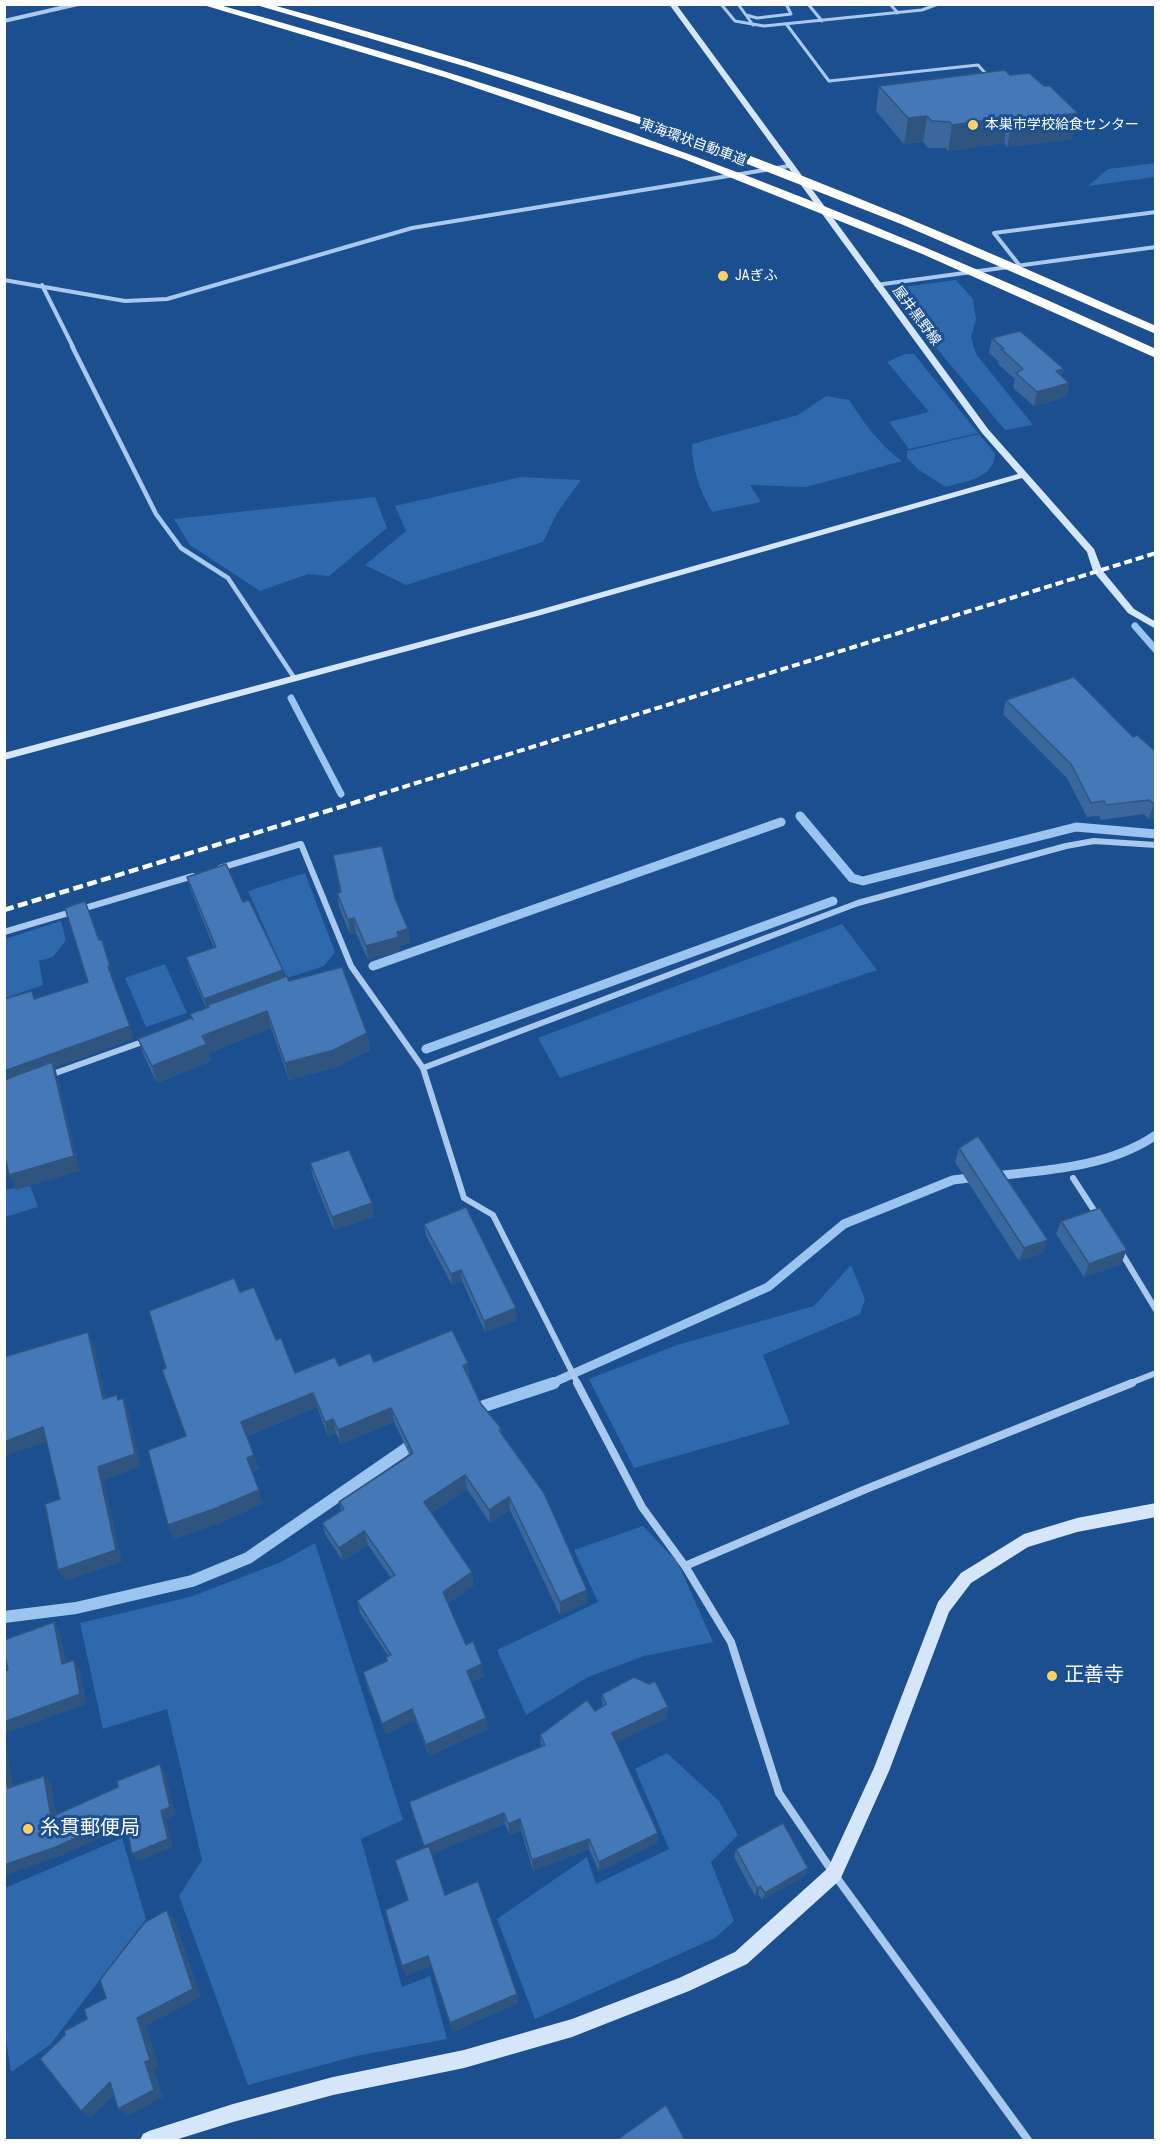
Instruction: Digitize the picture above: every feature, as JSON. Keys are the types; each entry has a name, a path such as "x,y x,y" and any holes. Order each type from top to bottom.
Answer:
{"highway":[{"name":"東海環状自動車道","path":"204,4 401,60 674,150 817,205 955,263 1155,354"},
{"name":"東海環状自動車道","path":"257,4 503,75 715,148 818,186 924,230 1037,277 1155,331"}],"main road":[{"name":"屋井黒野線","path":"672,4 985,431 1091,551 1098,571 1131,610 1155,626"},
{"path":"4,757 538,613 1023,474"},
{"path":"149,2140 233,2112 333,2086 464,2059 572,2028 683,1985 741,1958 834,1874 881,1771 943,1607 966,1578 1024,1541 1077,1525 1155,1510"}],"street":[{"path":"4,21 78,4"},
{"path":"4,280 125,301 167,299 412,228 789,166"},
{"path":"1020,266 994,233 1155,212"},
{"path":"876,285 1155,247"},
{"path":"42,285 156,514 181,548 228,578 295,679"},
{"path":"423,1068 858,903 1066,846 1094,842 1155,845"},
{"path":"212,871 301,844 351,966 423,1068 464,1198 493,1215 568,1366 642,1507 685,1566 731,1642 779,1793 834,1874 1028,2140"},
{"path":"4,933 201,874"},
{"path":"340,969 351,966"},
{"path":"38,1080 158,1036"},
{"path":"1073,1178 1103,1225"},
{"path":"1115,1243 1151,1299 1155,1310"},
{"path":"685,1566 866,1489 1155,1373"}],"lane":[{"path":"721,4 732,19 753,25 787,25 898,13 929,9 938,4"},
{"path":"738,4 753,25"},
{"path":"746,15 757,18 791,14 786,4"},
{"path":"808,4 822,21"},
{"path":"890,4 898,13"},
{"path":"787,25 829,81 978,65 990,79"}],"shaded area":[{"path":"1155,163 1155,177 1088,186 1108,169"},
{"path":"956,280 973,299 976,320 971,337 976,354 1033,425 1005,430 934,345 898,296 902,287"},
{"path":"905,354 914,354 978,433 909,449 889,422 929,412 887,362"},
{"path":"826,396 849,400 873,433 902,461 806,487 750,485 761,502 712,512 693,463 692,444 798,415"},
{"path":"979,434 995,454 990,469 970,481 946,487 919,470 907,458 907,451"},
{"path":"521,477 581,480 557,513 543,542 406,585 365,565 406,531 395,506"},
{"path":"375,497 387,528 329,576 308,574 260,591 190,545 174,519"},
{"path":"305,873 335,952 324,966 287,978 248,891"},
{"path":"61,921 66,940 53,957 39,961 43,985 5,998 5,939"},
{"path":"842,924 877,970 560,1078 538,1038"},
{"path":"165,964 187,1013 146,1027 125,978"},
{"path":"30,1185 38,1207 5,1217 5,1190"},
{"path":"851,1265 865,1299 860,1314 763,1355 790,1424 634,1468 589,1379 677,1345 814,1306"},
{"path":"643,1526 678,1563 713,1642 644,1656 588,1677 526,1715 497,1650 598,1602 574,1550"},
{"path":"315,1543 403,1820 361,1839 402,1987 430,1976 447,2039 356,2056 248,2085 179,1896 202,1860 167,1709 103,1729 80,1623 190,1597 279,1563"},
{"path":"667,1753 719,1801 738,1835 711,1862 734,1921 715,1938 535,2019 497,1919 587,1857 596,1884 669,1849 635,1769"},
{"path":"122,1838 146,1919 50,2045 11,2072 4,2028 5,1888"}],"building":[{"path":"1005,70 1010,75 1029,73 1044,86 1050,86 1078,113 1012,121 1008,117 952,125 950,122 932,121 927,116 908,118 879,86"},
{"path":"1020,331 1064,369 1056,371 1069,383 1037,392 1016,373 1023,369 992,338"},
{"path":"1074,677 1133,737 1137,735 1155,751 1155,804 1149,800 1106,805 1104,801 1091,803 1071,764 1006,700"},
{"path":"382,846 395,898 408,929 397,932 399,937 366,946 354,918 348,920 337,893 341,892 333,855"},
{"path":"226,864 243,902 249,900 283,970 204,999 186,957 216,947 187,877"},
{"path":"85,901 99,940 102,940 110,966 108,967 130,1026 4,1071 4,999 32,991 34,999 88,982 65,908"},
{"path":"342,967 367,1033 334,1050 285,1063 267,1011 202,1036 207,1044 152,1066 138,1039 191,1018 193,1020 190,1014 209,1007 208,1005 287,976 289,981"},
{"path":"52,1062 74,1156 9,1175 4,1152 4,1080"},
{"path":"978,1136 1048,1240 1024,1248 959,1148"},
{"path":"349,1150 372,1203 332,1217 310,1163"},
{"path":"466,1207 516,1308 484,1321 461,1270 451,1274 424,1224"},
{"path":"1100,1208 1127,1250 1089,1264 1061,1221"},
{"path":"234,1278 240,1292 254,1287 276,1340 281,1338 295,1373 335,1357 339,1366 370,1353 374,1362 452,1330 468,1363 463,1366 481,1404 501,1428 499,1430 544,1493 587,1590 560,1602 509,1497 489,1510 465,1475 424,1502 472,1572 443,1592 466,1645 473,1641 482,1664 467,1671 486,1718 426,1745 412,1709 382,1724 363,1672 387,1661 386,1657 391,1655 357,1601 395,1575 364,1531 339,1548 322,1523 344,1509 339,1502 413,1453 391,1408 338,1430 333,1419 325,1422 313,1393 241,1422 254,1455 247,1458 259,1490 168,1525 148,1450 186,1436 162,1370 166,1368 149,1311"},
{"path":"88,1332 103,1399 117,1395 118,1400 123,1398 135,1454 98,1467 116,1550 58,1570 45,1504 60,1499 43,1427 4,1442 4,1357"},
{"path":"54,1622 62,1664 74,1660 80,1694 4,1722 4,1671 8,1670 4,1640"},
{"path":"634,1677 649,1684 655,1681 668,1707 612,1733 658,1833 599,1862 589,1839 532,1860 520,1819 508,1824 504,1813 424,1846 409,1802 545,1745 540,1735 587,1700 595,1711 606,1704 602,1694"},
{"path":"160,1764 170,1807 161,1811 168,1839 132,1854 126,1825 123,1827 121,1817 56,1847 4,1865 4,1768 8,1788 44,1776 51,1817 118,1787 117,1781"},
{"path":"783,1823 808,1868 765,1893 760,1886 757,1888 736,1849"},
{"path":"429,1846 445,1895 478,1881 517,1994 450,2023 428,1956 402,1966 385,1910 408,1900 395,1860"},
{"path":"167,1910 193,1989 137,2018 150,2060 145,2062 154,2090 118,2109 110,2082 81,2111 40,2059 65,2035 64,2031 87,2019 84,2009 106,1998 100,1980 145,1922"},
{"path":"666,2105 685,2140 617,2140"}],"waterway":[{"path":"1135,626 1156,650"},
{"path":"291,698 341,794"},
{"path":"800,816 852,878 863,881 1076,827 1156,834"},
{"path":"373,966 781,822"},
{"path":"426,1049 833,901"},
{"path":"994,1176 1057,1169 1099,1160 1138,1146 1156,1135"},
{"path":"550,1384 768,1287 844,1224 953,1180 977,1177"},
{"path":"472,1410 554,1383"},
{"path":"4,1617 76,1608 192,1581 248,1558 416,1442"}],"railway":[{"path":"368,798 1156,553"},
{"path":"4,910 373,797"}],"place":[{"name":"本巣市学校給食センター","path":"973,125"},
{"name":"JAぎふ","path":"723,276"},
{"name":"正善寺","path":"1052,1676"},
{"name":"糸貫郵便局","path":"28,1829"}]}
